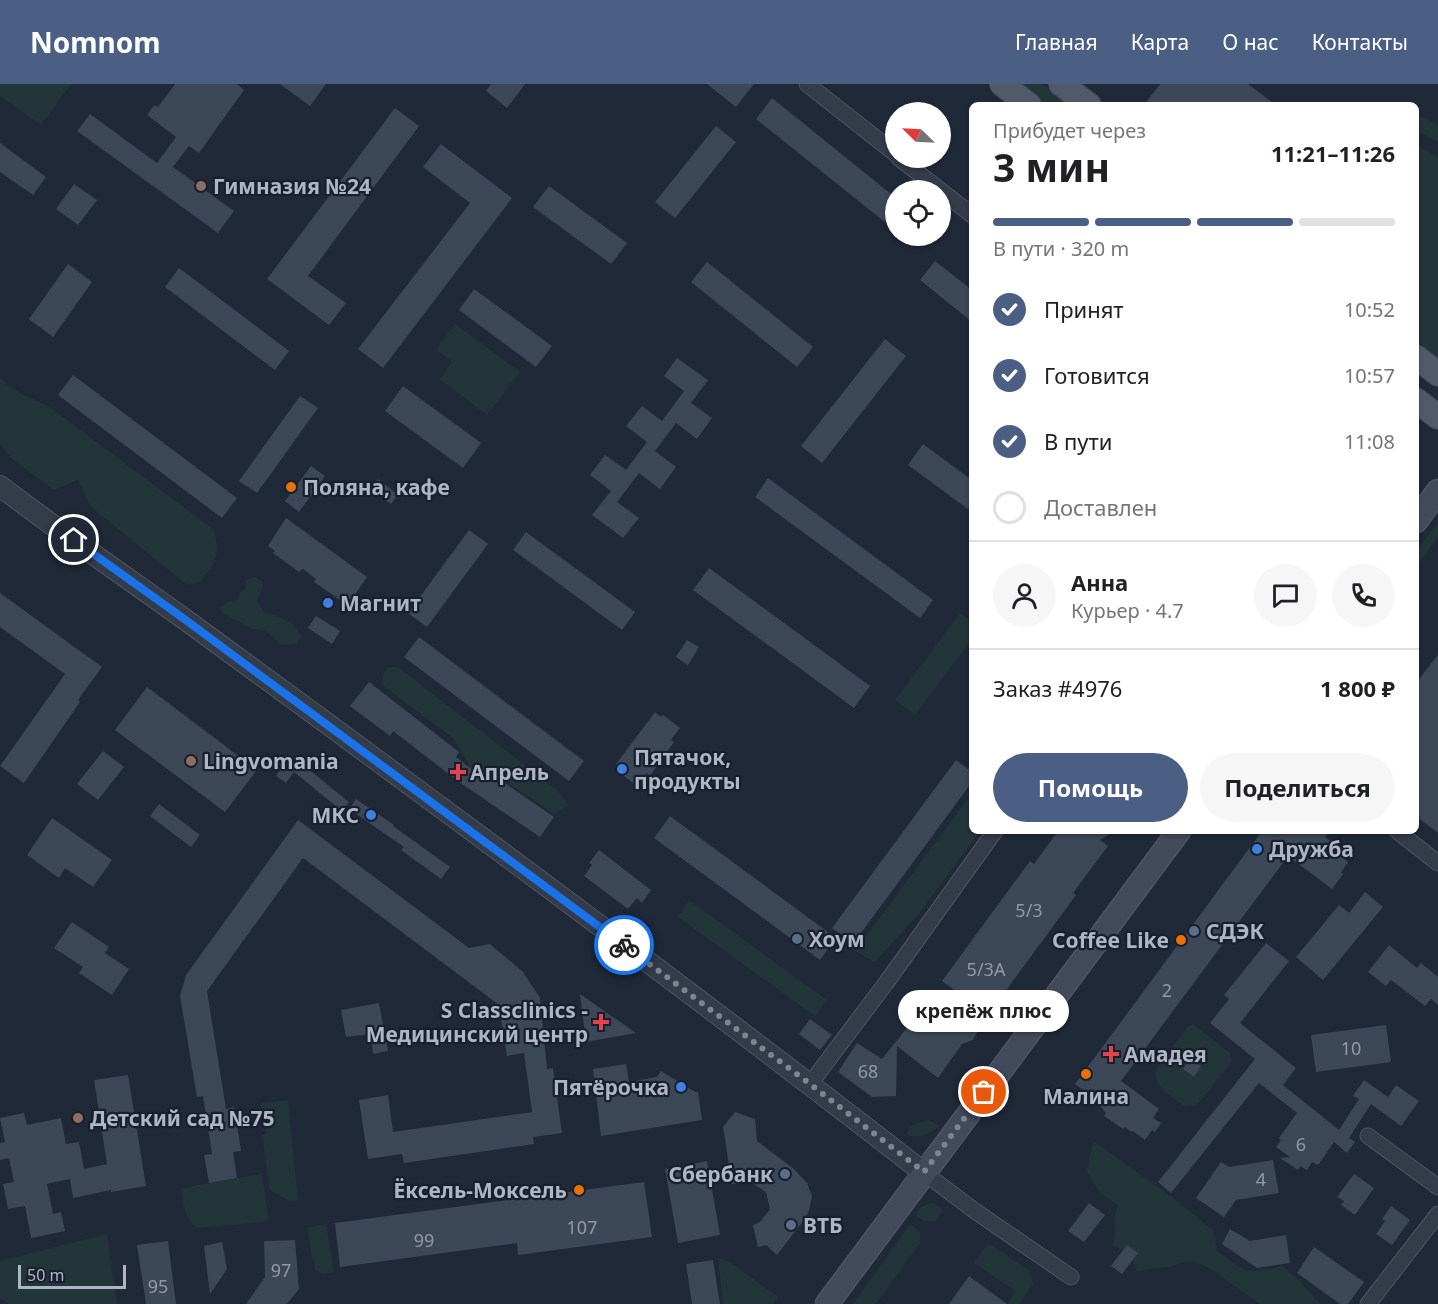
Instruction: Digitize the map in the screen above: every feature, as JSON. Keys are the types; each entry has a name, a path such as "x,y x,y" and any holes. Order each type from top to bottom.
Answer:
{"main road":[{"path":"1002,84 1025,102"},
{"path":"1061,84 1085,102"},
{"path":"1419,359 1438,374"},
{"path":"1419,402 1438,417"},
{"path":"1419,516 1438,491"},
{"path":"827,1304 1177,834"}],"street":[{"path":"807,84 885,145"},
{"path":"913,168 969,213"},
{"path":"0,486 192,625 810,1084 967,1205 1071,1277"},
{"path":"810,1084 993,834"},
{"path":"1401,834 1438,863"},
{"path":"1368,1136 1438,1187"},
{"path":"1368,1304 1438,1214"}],"green space":[{"path":"0,84 71,84 41,125 0,96"},
{"path":"1020,84 1043,84 1066,102 1043,102"},
{"path":"1422,116 1438,126 1438,142 1419,132 1419,118"},
{"path":"1419,147 1438,157 1438,358 1419,342"},
{"path":"455,324 520,372 487,415 440,379 452,362 436,349"},
{"path":"0,378 18,392 51,408 213,529 217,546 216,557 200,582 187,585 90,506 78,480 54,490 12,459 0,444"},
{"path":"1438,523 1438,538 1419,562 1419,547"},
{"path":"254,577 263,581 257,601 265,613 282,618 296,628 301,638 296,644 281,645 266,631 252,629 223,613 220,608 228,602 237,600 245,589 246,580"},
{"path":"960,613 969,620 969,643 915,715 895,700"},
{"path":"387,667 398,667 558,791 568,805 554,814 487,769 473,772 453,738 383,686 383,676"},
{"path":"969,797 969,834 978,834 922,910 875,962 855,951"},
{"path":"689,900 827,1000 815,1016 678,917"},
{"path":"1193,1024 1230,1053 1232,1061 1197,1105 1184,1106 1160,1087 1156,1070 1187,1027"},
{"path":"288,1100 298,1200 290,1201 270,1190 262,1135 266,1134 262,1103"},
{"path":"928,1120 939,1127 924,1135 906,1135 912,1125"},
{"path":"1095,1142 1173,1198 1214,1231 1217,1251 1235,1264 1253,1271 1282,1266 1299,1280 1320,1304 1260,1304 1206,1266 1187,1261 1169,1267 1137,1272 1130,1254 1112,1245 1118,1205 1100,1193 1087,1172"},
{"path":"262,1174 269,1220 199,1228 190,1221 184,1206 181,1188"},
{"path":"930,1203 943,1210 936,1221 924,1221 916,1215 920,1208"},
{"path":"326,1224 334,1272 322,1274 315,1269 307,1228"},
{"path":"910,1224 920,1232 920,1243 876,1304 853,1304"},
{"path":"107,1234 117,1304 9,1304 0,1298 0,1261"},
{"path":"991,1245 1030,1271 1033,1284 1020,1304 1008,1304 1015,1291 974,1263 986,1246"},
{"path":"718,1258 728,1261 778,1297 773,1304 723,1304"}],"building":[{"path":"175,84 237,84 244,90 199,153 189,146 173,167 234,211 218,233 77,131 90,114 157,163 176,137 147,115 154,105 158,107"},
{"path":"280,84 326,84 310,106"},
{"path":"491,84 525,84 507,108 486,91"},
{"path":"707,84 754,84 736,107"},
{"path":"1160,84 1248,84 1272,102 1146,102"},
{"path":"772,98 885,189 885,222 756,119"},
{"path":"395,108 419,126 308,276 346,303 329,325 267,279"},
{"path":"716,126 736,142 675,218 655,202"},
{"path":"0,143 46,177 33,195 0,172"},
{"path":"441,144 512,198 383,368 358,349 470,203 423,167"},
{"path":"74,184 97,200 78,225 56,209"},
{"path":"549,186 627,243 611,264 533,207"},
{"path":"935,261 969,288 969,320 920,280"},
{"path":"707,262 813,347 797,367 691,282"},
{"path":"68,264 92,282 53,337 29,319"},
{"path":"179,268 289,351 275,370 165,287"},
{"path":"474,289 552,346 536,367 459,310"},
{"path":"885,339 906,356 822,463 801,446"},
{"path":"677,358 708,380 691,403 712,418 697,439 676,423 655,451 676,467 660,489 639,473 617,502 639,518 623,538 592,515 611,491 590,475 605,455 626,470 647,442 626,426 642,406 662,421 684,391 664,376"},
{"path":"73,375 237,498 222,518 58,395"},
{"path":"403,386 481,443 463,468 385,411"},
{"path":"300,396 318,408 257,493 239,481"},
{"path":"923,444 969,478 969,510 908,465"},
{"path":"311,466 325,476 299,512 285,501"},
{"path":"768,478 933,600 920,618 755,497"},
{"path":"378,479 398,495 391,504 371,489"},
{"path":"286,518 367,577 350,602 343,598 340,600 314,582 316,579 303,569 299,572 273,553 275,551 268,546"},
{"path":"469,530 488,544 427,627 408,613"},
{"path":"526,532 635,612 622,630 513,550"},
{"path":"709,568 870,686 854,708 693,590"},
{"path":"0,593 102,667 24,783 0,766 65,674 0,627"},
{"path":"316,616 340,631 332,644 308,628"},
{"path":"419,637 584,761 569,781 404,657"},
{"path":"687,640 699,647 688,665 676,657"},
{"path":"1438,655 1438,833 1419,818 1419,679"},
{"path":"369,682 459,752 456,757 482,777 486,770 554,817 540,837 459,782 393,731 390,736 350,706"},
{"path":"147,687 257,770 225,812 115,730"},
{"path":"655,712 680,728 671,740 674,742 650,776 647,773 637,786 620,773 622,769 616,764"},
{"path":"103,751 124,767 98,800 77,784"},
{"path":"291,755 349,802 342,811 294,772 286,783 276,776"},
{"path":"956,760 969,770 969,786 853,944 832,928"},
{"path":"356,799 450,867 441,879 401,850 404,847 349,809"},
{"path":"159,804 200,835 191,847 150,816"},
{"path":"670,816 836,938 820,960 654,838"},
{"path":"52,818 112,860 93,887 65,868 59,878 27,855"},
{"path":"298,820 469,948 490,944 523,972 540,998 547,1069 553,1068 562,1133 533,1137 534,1144 404,1163 402,1154 368,1159 359,1100 388,1095 393,1132 532,1112 524,1053 507,1056 499,1005 303,858 207,991 226,1109 234,1107 241,1151 233,1152 237,1178 209,1183 204,1155 212,1154 203,1096 197,1097 180,996 186,975"},
{"path":"1056,834 1110,834 1100,840 1108,846 1073,893 1076,895 988,1015 942,981 1030,861 1034,864"},
{"path":"1260,834 1328,834 1325,837 1332,842 1329,845 1348,862 1341,872 1343,874 1332,889 1288,856 1121,1081 1159,1109 1153,1118 1161,1123 1155,1132 1152,1130 1145,1140 1125,1127 1123,1129 1104,1116 1106,1113 1100,1106 1101,1104 1075,1084"},
{"path":"599,850 651,890 642,903 637,898 628,909 584,876 592,865 589,863"},
{"path":"1365,892 1383,907 1323,980 1296,957 1339,905 1349,913"},
{"path":"72,922 109,947 105,953 129,969 112,995 79,973 83,967 54,948"},
{"path":"1266,943 1289,961 1240,1023 1296,1068 1283,1085 1339,1130 1359,1099 1353,1096 1364,1080 1388,1097 1396,1085 1419,1101 1401,1126 1371,1104 1349,1138 1355,1142 1347,1153 1334,1142 1318,1165 1312,1162 1307,1170 1300,1166 1298,1170 1280,1158 1290,1157 1276,1147 1281,1140 1279,1138 1297,1113 1259,1083 1171,1193 1158,1182 1255,1059 1210,1023 1229,999 1224,995"},
{"path":"1389,945 1417,968 1421,963 1438,977 1438,1005 1431,999 1425,1006 1391,980 1386,986 1368,972"},
{"path":"580,994 636,1033 586,1042"},
{"path":"930,999 977,1032 973,1040 962,1044 938,1078 897,1046 896,1096 872,1097 838,1072 857,1043 882,1059"},
{"path":"379,1003 388,1051 373,1054 371,1034 346,1037 341,1010"},
{"path":"810,1019 832,1035 820,1050 799,1034"},
{"path":"1386,1025 1391,1062 1316,1072 1311,1035"},
{"path":"1190,1059 1201,1066 1194,1077 1183,1069"},
{"path":"626,1064 629,1082 657,1077 661,1071 698,1092 702,1120 601,1136 593,1069"},
{"path":"128,1075 146,1186 73,1198 70,1179 47,1184 53,1214 61,1212 65,1231 31,1238 25,1206 8,1209 3,1184 14,1182 9,1158 0,1160 0,1143 5,1142 0,1118 24,1113 27,1125 61,1118 66,1144 79,1142 84,1169 107,1164 94,1080"},
{"path":"735,1112 755,1119 757,1141 794,1169 807,1183 812,1196 809,1211 804,1220 777,1255 766,1245 758,1247 753,1225 760,1222 770,1209 766,1192 752,1183 732,1184 723,1127"},
{"path":"1273,1160 1279,1193 1236,1200 1224,1217 1196,1198 1221,1162 1229,1167"},
{"path":"707,1161 720,1235 678,1243 665,1169"},
{"path":"1354,1174 1374,1188 1355,1215 1341,1205 1344,1201 1337,1197"},
{"path":"644,1182 652,1237 518,1255 517,1243 340,1267 335,1223"},
{"path":"1089,1203 1105,1215 1084,1242 1068,1231"},
{"path":"1391,1206 1410,1220 1392,1245 1376,1234"},
{"path":"1230,1229 1250,1241 1286,1235 1290,1263 1257,1268 1222,1244"},
{"path":"295,1240 299,1289 287,1304 246,1304 265,1277 264,1241"},
{"path":"168,1241 176,1304 146,1304 137,1245"},
{"path":"222,1242 227,1269 210,1294 204,1246"},
{"path":"1127,1245 1138,1253 1122,1274 1111,1266"},
{"path":"1314,1247 1364,1282 1348,1304 1340,1304 1297,1273"},
{"path":"713,1260 720,1304 692,1304 686,1264"},
{"path":"969,1276 1007,1304 949,1304"}],"way so far":[{"path":"624,945 924,1172 984,1092"}],"place":[{"name":"Гимназия №24","path":"201,186"},
{"name":"Поляна, кафе","path":"291,487"},
{"name":"Магнит","path":"328,603"},
{"name":"Lingvomania","path":"191,761"},
{"name":"Пятачок, продукты","path":"622,769"},
{"name":"Апрель","path":"458,772"},
{"name":"МКС","path":"371,815"},
{"name":"Дружба","path":"1257,849"},
{"name":"СДЭК","path":"1194,931"},
{"name":"Хоум","path":"797,939"},
{"name":"Coffee Like","path":"1181,940"},
{"name":"S Classclinics - Медицинский центр","path":"601,1022"},
{"name":"Амадея","path":"1111,1054"},
{"name":"Малина","path":"1086,1074"},
{"name":"Пятёрочка","path":"681,1087"},
{"name":"крепёж плюс","path":"984,1092"},
{"name":"Детский сад №75","path":"78,1118"},
{"name":"Сбербанк","path":"785,1174"},
{"name":"Ёксель-Моксель","path":"579,1190"},
{"name":"ВТБ","path":"791,1225"}],"route":[{"path":"74,540 183,618 624,945"}]}
